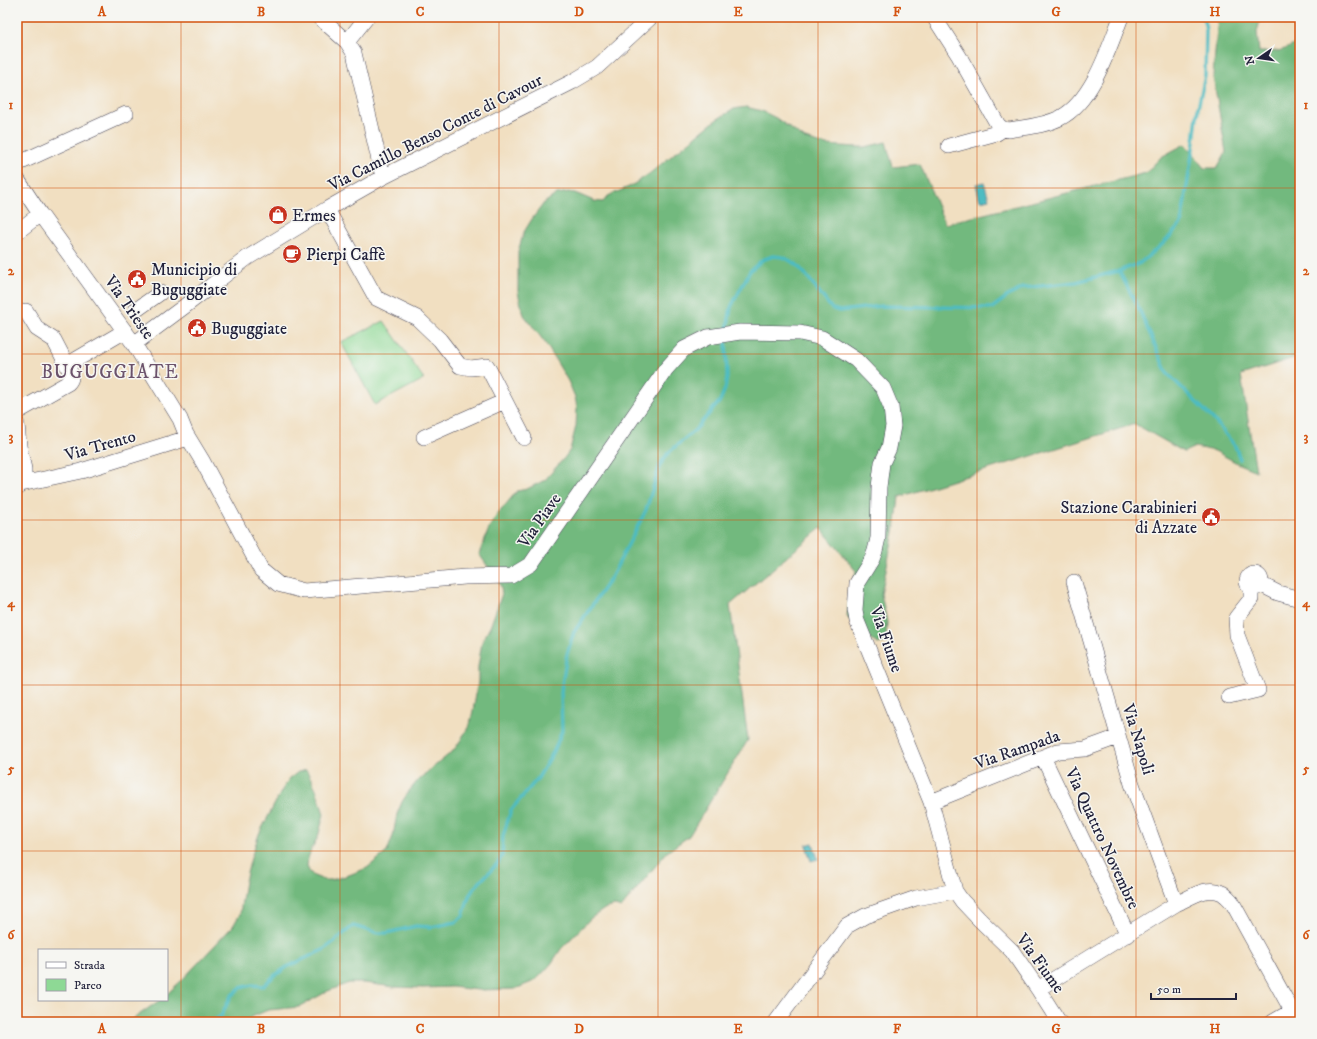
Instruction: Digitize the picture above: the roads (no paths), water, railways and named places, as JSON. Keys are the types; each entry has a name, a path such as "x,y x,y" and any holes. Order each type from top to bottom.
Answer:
{"street":[{"path":"318,17 347,42 354,53 383,177"},
{"path":"347,42 367,17"},
{"name":"Via Camillo Benso Conte di Cavour","path":"134,344 247,258 327,209 383,177 572,82 597,67 651,17"},
{"path":"934,17 998,125 1003,129 1009,130 1050,122 1071,112 1080,103 1103,63 1121,17"},
{"path":"17,164 126,114"},
{"path":"948,146 997,133 1003,129"},
{"name":"Via Trieste","path":"17,179 40,214 134,344 180,419 188,438 203,462 261,570 278,584"},
{"path":"327,209 376,298 417,318 440,340 460,366 471,368 487,366 524,438"},
{"path":"17,232 40,214"},
{"path":"160,293 142,306 162,323"},
{"path":"17,412 68,383 71,380 72,375 54,340 37,329 26,312"},
{"path":"67,365 125,331"},
{"name":"Via Fiume","path":"708,337 740,332 800,333 822,338 856,360 883,388 891,407 893,426 889,448 882,463 879,487 878,538 875,552 857,583 855,610 857,621 931,802 954,891 1012,951 1059,1022"},
{"name":"Via Piave","path":"278,584 304,591 465,577 511,576 531,564 666,369 684,349 708,337"},
{"path":"424,437 505,400"},
{"name":"Via Trento","path":"17,424 19,446 24,469 24,477 19,486"},
{"name":"Via Trento","path":"19,486 81,471 188,438"},
{"name":"Via Napoli","path":"1074,582 1132,784 1176,904"},
{"path":"1229,697 1258,690 1237,635 1236,618 1251,599 1256,585 1300,599"},
{"name":"Via Rampada","path":"931,802 1058,751 1085,749 1118,737"},
{"name":"Via Quattro Novembre","path":"1044,757 1128,935"},
{"path":"776,1022 847,926 865,916 916,898 954,891"},
{"path":"1038,989 1128,935 1176,904 1200,893 1211,891 1223,894 1232,902 1296,1016 1273,1022"}],"water":[{"path":"984,182 989,199 980,201 976,184"},
{"path":"813,843 818,859 811,861 806,845"}],"waterway":[{"path":"1119,271 1140,263 1164,243 1181,224 1198,108 1205,76 1206,29 1203,17"},
{"path":"727,330 731,307 750,271 762,260 773,256 783,257 796,264 832,309 840,311 881,306 992,308 1008,296 1023,288 1076,282 1119,271 1139,309 1167,373 1214,420 1235,446 1240,459"},
{"path":"212,1022 221,1016 231,996 240,988 252,985 263,986 287,967 325,949 353,926 378,933 387,933 416,926 431,927 456,922 463,916 469,896 474,888 498,863 502,856 503,836 511,810 538,778 554,751 562,731 561,691 567,654 574,632 612,576 646,510 660,465 668,453 695,430 720,401 725,389 727,377 726,338"}],"place":[{"name":"Ermes","path":"278,215"},
{"name":"Pierpi Caffè","path":"292,254"},
{"name":"Municipio di Buguggiate","path":"137,279"},
{"name":"Buguggiate","path":"197,328"},
{"name":"Stazione Carabinieri di Azzate","path":"1211,517"}],"district":[{"name":"BUGUGGIATE","path":"110,371"}]}
